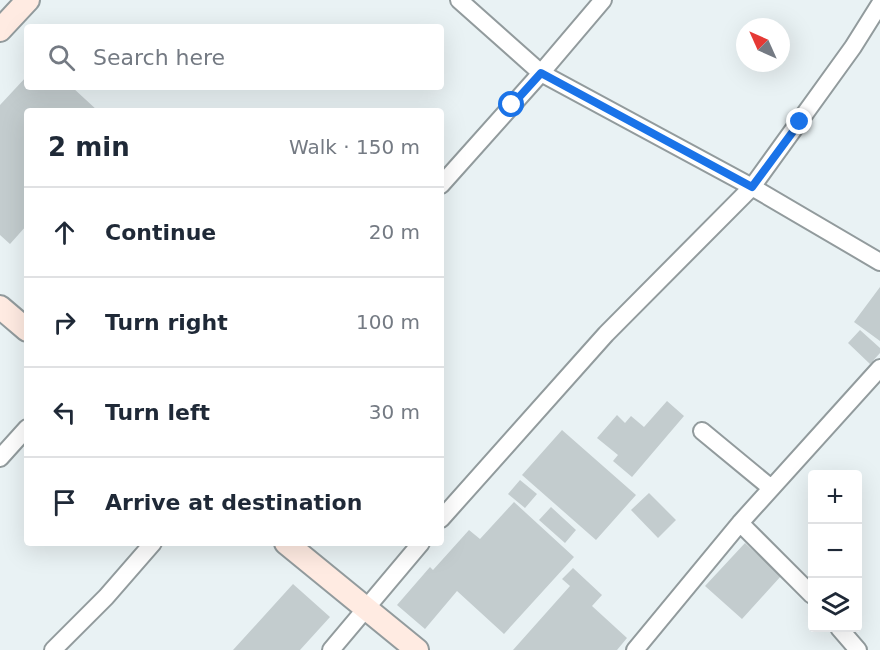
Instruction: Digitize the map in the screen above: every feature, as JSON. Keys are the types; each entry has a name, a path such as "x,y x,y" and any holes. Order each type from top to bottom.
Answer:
{"main road":[{"path":"0,30 28,0"},
{"path":"0,307 24,327"},
{"path":"290,546 417,650"}],"street":[{"path":"459,0 541,73 752,187 880,262"},
{"path":"444,182 603,0"},
{"path":"444,516 606,334 752,187 853,47 880,4"},
{"path":"635,650 740,523 880,368"},
{"path":"0,458 24,431"},
{"path":"702,431 771,488"},
{"path":"740,523 808,590"},
{"path":"53,650 106,597 150,546"},
{"path":"331,650 418,546"},
{"path":"843,632 858,650"}],"building":[{"path":"24,79 24,90 75,90 95,108 24,108 24,228 10,244 0,235 0,105"},
{"path":"880,287 880,341 854,322"},
{"path":"860,330 880,348 880,353 870,364 848,343"},
{"path":"667,401 684,416 632,477 613,461 618,455 597,438 617,415 625,423 631,416 644,427"},
{"path":"562,430 636,495 596,540 522,475"},
{"path":"520,480 537,494 525,508 508,494"},
{"path":"649,493 676,520 658,538 631,510"},
{"path":"514,502 574,557 504,634 457,591 425,629 397,605 430,567 433,570 469,530 480,539"},
{"path":"551,507 576,530 565,543 539,520"},
{"path":"745,543 781,576 742,619 705,586"},
{"path":"573,568 602,595 592,606 627,638 617,650 513,650 570,586 562,579"},
{"path":"293,584 330,617 300,650 233,650"}],"route":[{"path":"512,105 541,73 752,187 800,122"}]}
